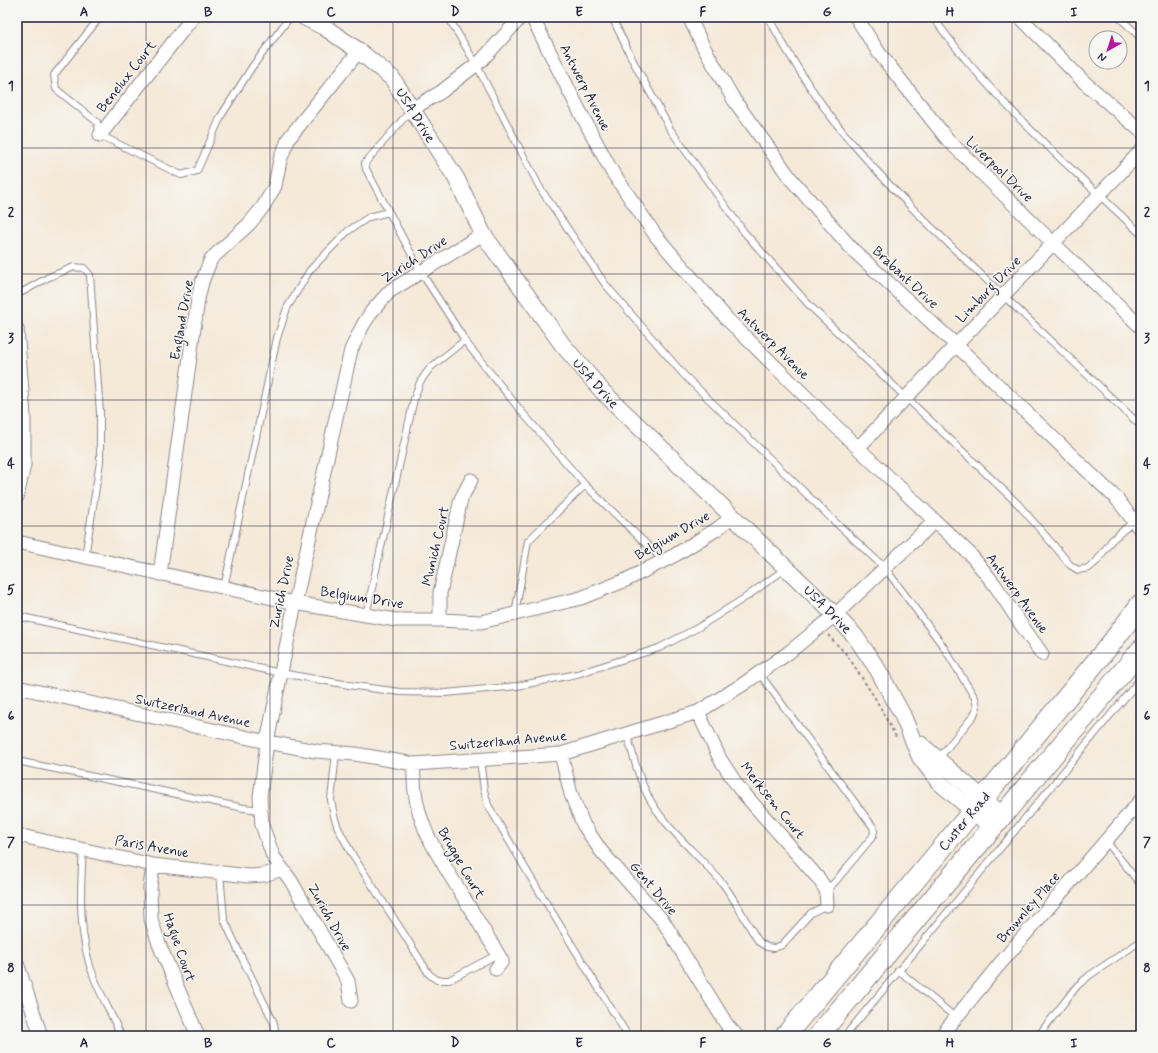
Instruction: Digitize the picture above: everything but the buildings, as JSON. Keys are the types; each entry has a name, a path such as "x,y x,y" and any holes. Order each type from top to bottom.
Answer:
{"main road":[{"name":"Custer Road","path":"785,1036 978,805 1113,641 1141,604"},
{"name":"Custer Road","path":"818,1036 1141,650"}],"street":[{"name":"Benelux Court","path":"100,135 192,17"},
{"name":"USA Drive","path":"304,17 324,27 359,51 392,78 456,178 484,234 562,344 603,392 855,636 878,670 902,714 904,737 939,782 978,805"},
{"path":"412,109 441,92 482,60 521,17"},
{"name":"Antwerp Avenue","path":"532,17 574,102 611,170 656,236 727,319 858,448 970,554 995,585 1042,654"},
{"name":"Brabant Drive","path":"689,17 703,46 734,100 791,179 853,250 956,345 1117,499 1137,525"},
{"name":"Liverpool Drive","path":"856,17 879,53 948,140 1141,327"},
{"path":"1020,17 1084,82 1141,131"},
{"name":"England Drive","path":"160,574 198,299 202,282 211,259 248,224 263,206 274,186 280,160 289,138 359,51"},
{"name":"Limburg Drive","path":"858,448 1141,151"},
{"name":"Zurich Drive","path":"351,1001 348,980 292,881 282,870 273,856 262,825 260,797 267,742 295,603 351,350 362,325 390,291 484,234"},
{"path":"17,329 24,416 24,465 17,497"},
{"name":"Munich Court","path":"440,620 440,593 461,499 471,480"},
{"name":"Belgium Drive","path":"17,542 295,603 396,620 482,622 581,598 626,580 675,555 717,529 732,516"},
{"name":"Switzerland Avenue","path":"17,687 267,742 316,751 356,754 414,764 561,754 698,712 788,653 835,615 935,521"},
{"name":"Merksem Court","path":"698,712 720,759 739,788 826,890"},
{"name":"USA Drive","path":"904,737 937,760 978,805 998,822"},
{"name":"Gent Drive","path":"561,754 571,794 583,824 601,851 663,921 727,1025 729,1034"},
{"name":"Brugge Court","path":"414,764 414,794 422,822 432,846 498,954"},
{"name":"Brownley Place","path":"941,1036 998,966 1141,800"},
{"name":"Paris Avenue","path":"17,835 153,865 249,876 264,875 282,870"},
{"name":"Hague Court","path":"153,865 150,888 151,919 159,944 198,1036"},
{"path":"826,890 828,905"},
{"path":"496,969 502,961 498,954"},
{"path":"17,963 40,1036"}],"lane":[{"path":"100,17 54,75 56,89 97,122 100,135 181,175 197,171 221,116 252,67 290,17"},
{"path":"448,17 476,64 540,188 605,284 684,375 832,520 885,568 943,646 975,698 977,707 974,715 937,760"},
{"path":"612,17 670,129 744,232 810,306 1018,504 1070,565 1078,570 1089,568 1096,562 1112,540 1137,525"},
{"path":"768,17 783,45 815,94 842,131 904,201 1141,426"},
{"path":"933,17 951,43 1013,112 1141,234"},
{"path":"1119,17 1141,38"},
{"path":"412,109 365,162 366,169 421,272 465,340 521,411 585,486 664,561"},
{"path":"224,588 277,338 287,308 310,270 348,231 369,217 389,212"},
{"path":"17,295 49,277 74,267 84,268 90,275 100,413 100,462 85,557"},
{"path":"366,615 414,399 420,382 430,368 465,340"},
{"path":"515,614 528,541 585,486"},
{"path":"17,616 281,673 354,686 400,692 446,692 517,686 577,674 658,648 699,627 746,597 786,568"},
{"path":"759,673 873,826 873,836 835,882 826,890"},
{"path":"845,1036 898,970 1141,680"},
{"path":"627,734 640,778 653,804 664,820 722,883 759,942 767,947 774,948 782,945 811,913 828,905"},
{"path":"336,753 331,800 338,828 353,856 428,974 437,980 449,980 498,954"},
{"path":"480,760 484,790 488,805 628,1036"},
{"path":"17,761 244,808 261,810"},
{"path":"1106,841 1141,885"},
{"path":"83,849 81,919 87,950 95,980 121,1036"},
{"path":"220,873 224,919 274,1023 276,1036"},
{"path":"1038,1036 1076,986 1141,941"},
{"path":"898,970 956,1018"}],"path":[{"path":"820,627 847,655 875,698 904,737"}]}
